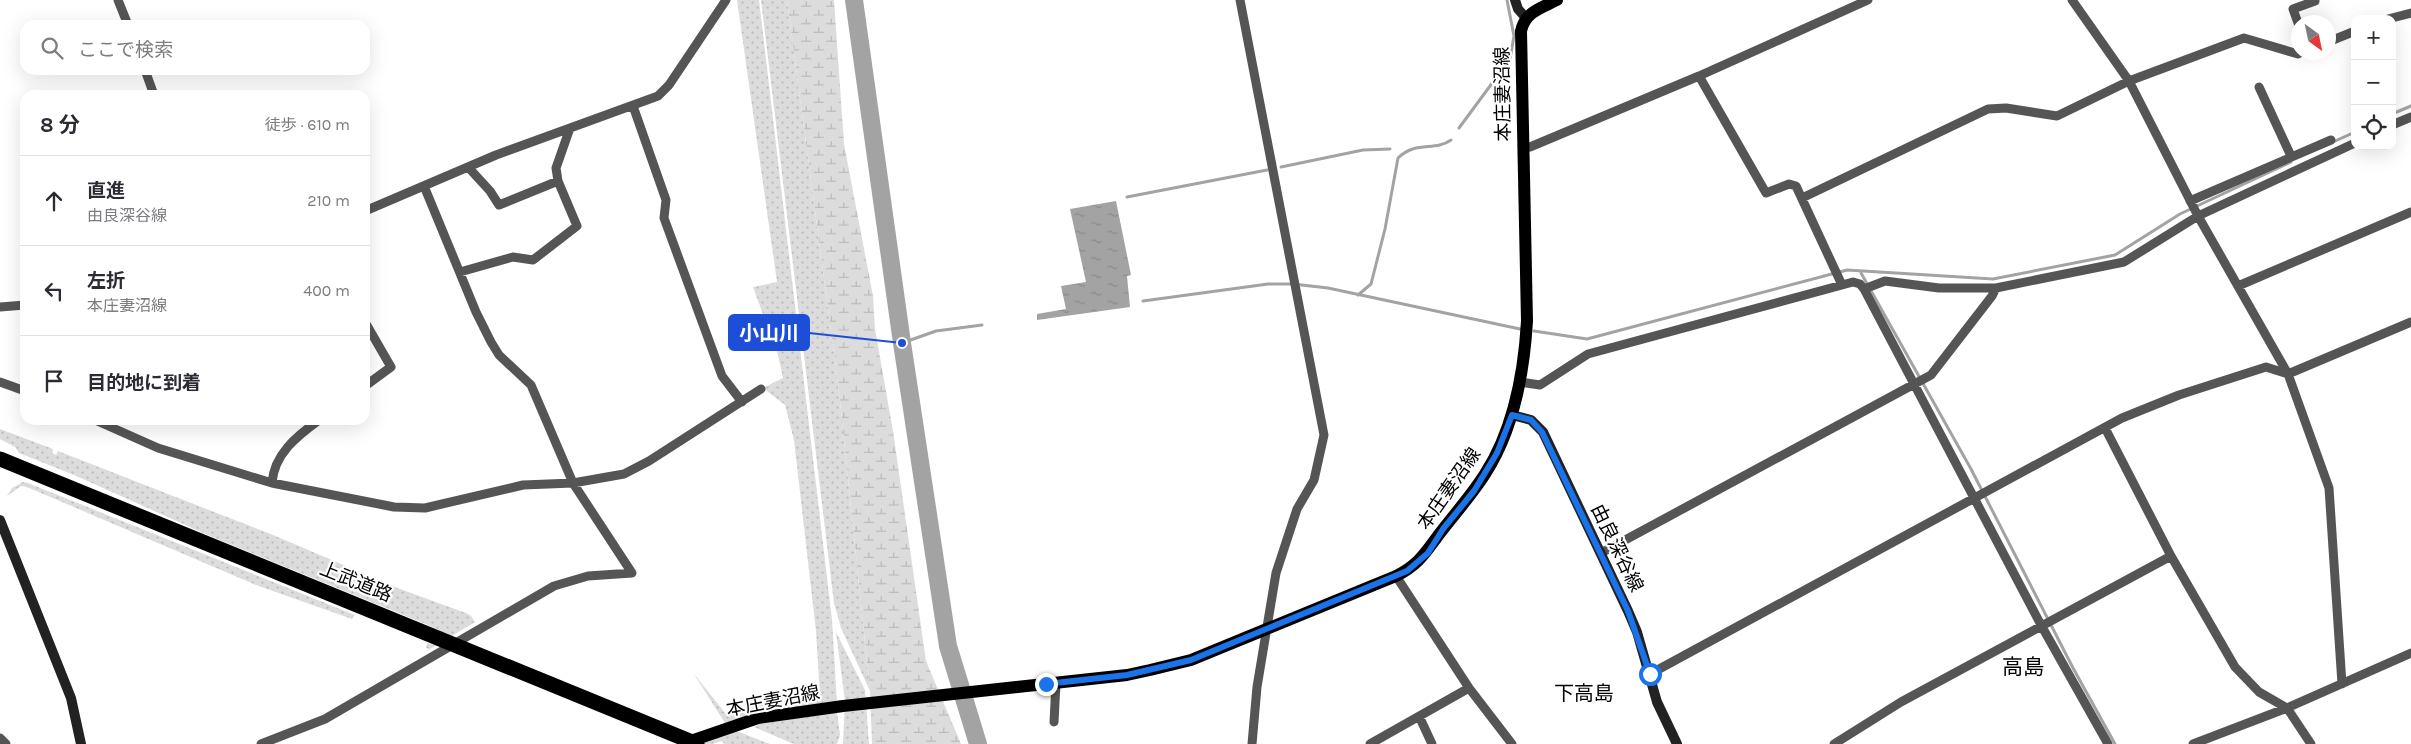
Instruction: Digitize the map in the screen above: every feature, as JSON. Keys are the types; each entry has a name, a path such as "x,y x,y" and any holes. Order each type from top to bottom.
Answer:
{"highway":[{"name":"上武道路","path":"0,459 697,744"}],"main road":[{"path":"1515,0 1518,9 1526,18 1557,0"},
{"name":"本庄妻沼線","path":"682,744 758,718 843,706 1127,675 1191,660 1396,576 1417,563 1428,553 1443,529 1474,491 1497,453 1512,415 1520,382 1527,321 1520,57 1521,31 1526,18"},
{"name":"由良深谷線","path":"1512,415 1531,420 1542,432 1637,632 1657,702 1677,744"},
{"path":"0,520 71,698 81,744"}],"street":[{"path":"118,0 126,20"},
{"path":"370,209 468,167 658,96 670,85 726,0"},
{"path":"1240,0 1323,426 1324,442 1314,480 1304,496 1289,530 1276,573 1266,629 1252,744"},
{"path":"1523,147 1530,147 1699,76 1868,0"},
{"path":"2072,0 2128,81 2198,216 2288,374 2330,488 2342,684"},
{"path":"2295,15 2293,10 2315,1"},
{"path":"2396,17 2411,13"},
{"path":"2336,39 2351,33"},
{"path":"1802,198 1988,110 2006,108 2057,116 2128,81 2244,38 2291,52"},
{"path":"147,75 152,90"},
{"path":"1699,76 1766,193 1789,184 1796,186 1842,285"},
{"path":"2259,87 2291,156"},
{"path":"633,106 666,200 664,218 722,376 742,402"},
{"path":"2396,123 2411,117"},
{"path":"460,272 513,257 533,260 577,226 558,181 556,168 570,128"},
{"path":"2190,201 2331,140"},
{"path":"1864,289 1884,281 1939,288 1996,288 2124,262 2198,216 2351,145"},
{"path":"468,167 490,191 499,205 558,181"},
{"path":"261,744 325,719 554,586 588,576 632,573 573,483 531,385 517,369 499,355 476,312 424,186"},
{"path":"2238,286 2411,212"},
{"path":"1520,382 1540,384 1588,354 1857,282 1864,289 1977,498 2041,625 2108,744"},
{"path":"1601,553 1926,378 1937,368 1992,296 1996,288"},
{"path":"0,307 20,305"},
{"path":"1650,674 2122,418 2179,395 2266,367 2288,374 2411,322"},
{"path":"370,330 392,367 370,382"},
{"path":"0,382 20,389"},
{"path":"106,425 158,448 272,483 394,507 425,508 523,485 573,483 624,474 761,389"},
{"path":"272,483 278,461 292,440 312,425"},
{"path":"2105,428 2171,556 2235,667 2259,692 2287,708 2311,744"},
{"path":"1834,744 1901,702 2171,556"},
{"path":"1396,576 1469,688 1512,744"},
{"path":"2193,744 2287,708 2411,653"},
{"path":"1051,684 1054,722"},
{"path":"1370,744 1469,688"},
{"path":"1419,716 1432,744"},
{"path":"0,738 6,744"}],"green space":[{"path":"737,0 759,0 832,620 837,703 725,723 694,674 726,714 769,703 820,696 816,631 794,440 785,405 763,388 783,378 778,355 753,287 777,282"},
{"path":"761,0 787,0 839,391 870,691 841,628 834,603"},
{"path":"787,0 834,0 844,144 873,296 875,329 893,431 926,661 961,744 872,744 870,691 839,391"},
{"path":"0,429 53,449 52,453 56,455 58,451 273,535 400,589 466,613 475,622 430,649 426,648 427,643 434,645 440,631 210,536 74,475 19,453 15,447 0,439"},
{"path":"23,482 355,615 352,619 256,585 27,487 21,486 7,496 12,488"},
{"path":"836,632 865,690 869,744 843,744 845,701"},
{"path":"837,712 840,735 837,744 794,744 754,727 760,724"},
{"path":"734,730 770,744 724,744 722,741 712,744 696,744"}],"water":[{"path":"1116,201 1131,275 1127,276 1130,307 1037,320 1037,314 1066,309 1061,286 1086,282 1070,209"}],"waterway":[{"path":"854,0 902,343 948,646 978,744"},
{"path":"1459,128 1510,59 1514,36 1507,0"},
{"path":"2396,112 2411,106"},
{"path":"2333,142 2351,134"},
{"path":"1358,295 1371,284 1385,229 1398,158 1412,149 1438,145 1451,140"},
{"path":"1281,167 1363,150 1390,149"},
{"path":"1534,331 1587,339 1847,270 1993,279 2115,255 2180,214 2291,162"},
{"path":"1127,197 1267,170"},
{"path":"1861,273 1971,469 2073,668 2115,744"},
{"path":"1143,301 1268,284 1293,284 1328,288 1520,329"},
{"path":"902,343 936,331 982,325"}],"place":[{"name":"小山川","path":"902,343"}],"district":[{"name":"高島","path":"2023,667"},
{"name":"下高島","path":"1584,693"}],"route":[{"path":"1046,684 1127,675 1191,660 1407,571 1428,553 1443,529 1474,491 1497,453 1512,415 1531,420 1542,432 1628,611 1637,632 1650,674"}]}
